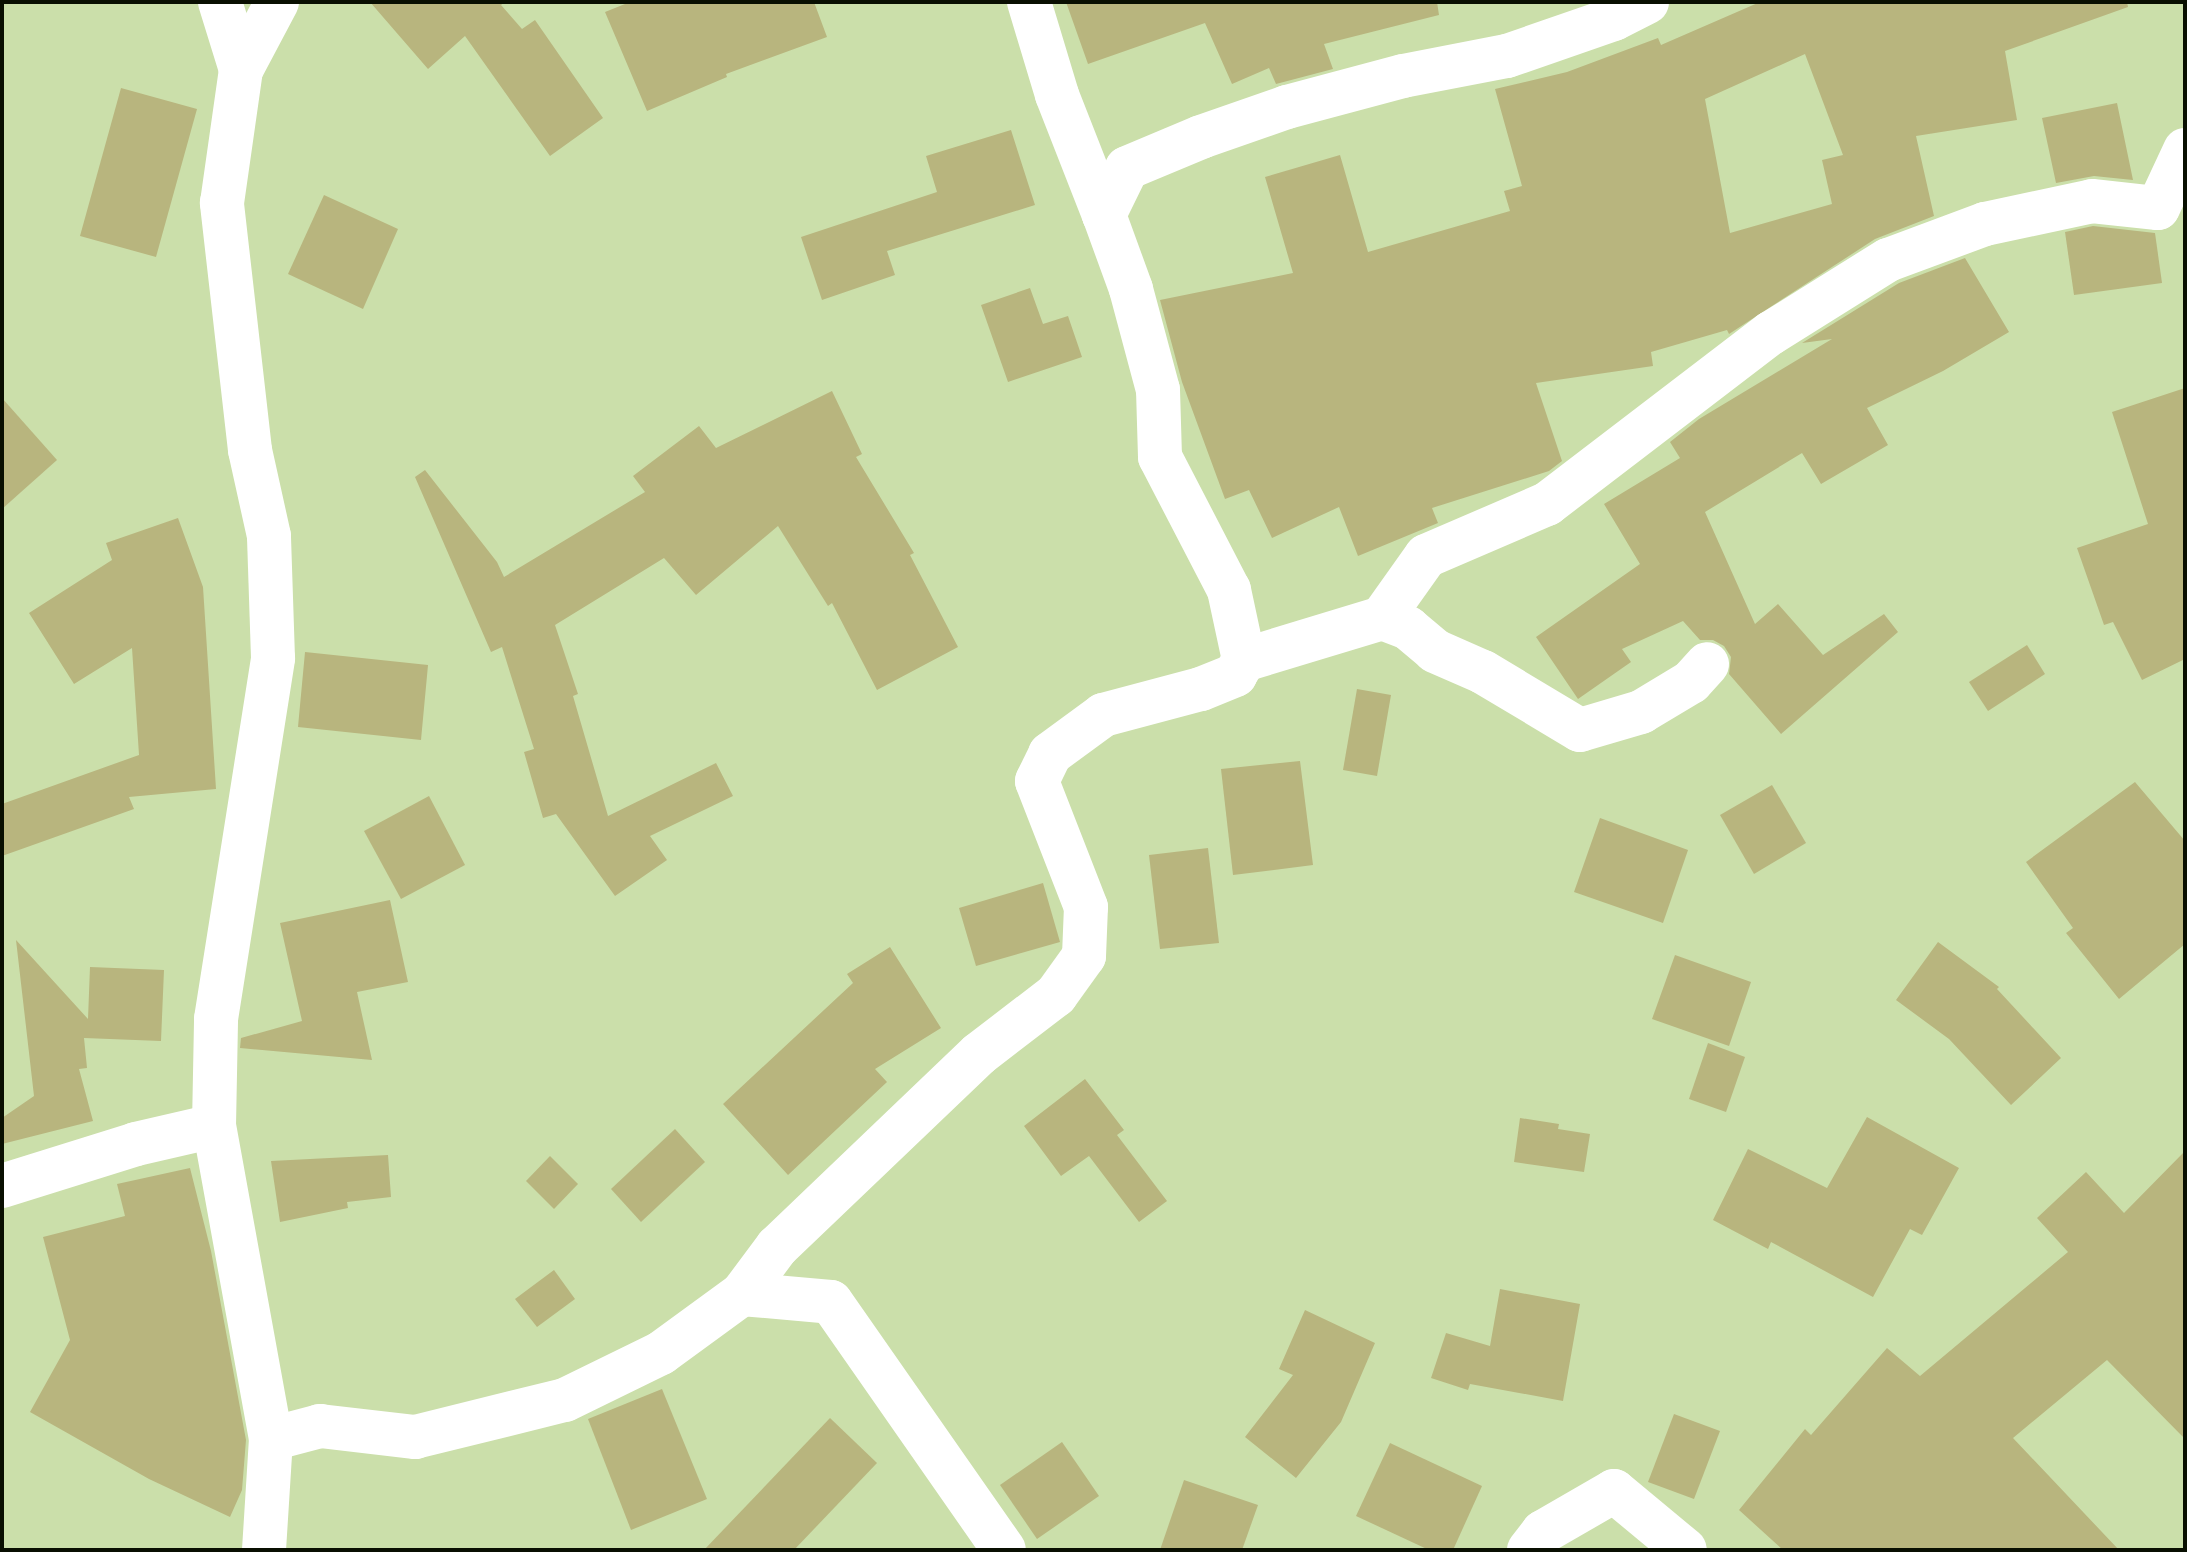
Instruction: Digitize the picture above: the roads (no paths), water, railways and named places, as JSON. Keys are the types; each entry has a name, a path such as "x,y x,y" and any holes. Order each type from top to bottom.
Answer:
{"street":[{"path":"220,2 241,70"},
{"path":"264,1550 271,1439 214,1126 216,1019 273,658 269,536 250,450 222,203 241,70 277,2"},
{"path":"1029,2 1057,95 1131,289 1158,390 1160,457 1229,590 1244,660"},
{"path":"1104,215 1127,168 1201,137 1287,107 1403,76 1507,56 1614,19 1647,2"},
{"path":"271,1439 320,1426 415,1437 565,1400 661,1353 742,1294 777,1247 979,1054 1056,995 1084,956 1086,907 1037,781 1050,754 1103,715 1201,689 1235,675 1244,660 1382,618 1426,556 1547,504 1771,333 1888,260 1985,224 2092,201 2158,208 2185,150"},
{"path":"1382,618 1408,628 1435,651 1483,672 1580,730 1641,712 1691,682 1707,664"},
{"path":"2,1186 136,1144 214,1126"},
{"path":"742,1294 831,1302 1004,1550"},
{"path":"1529,1550 1543,1532 1614,1491 1685,1550"}]}
